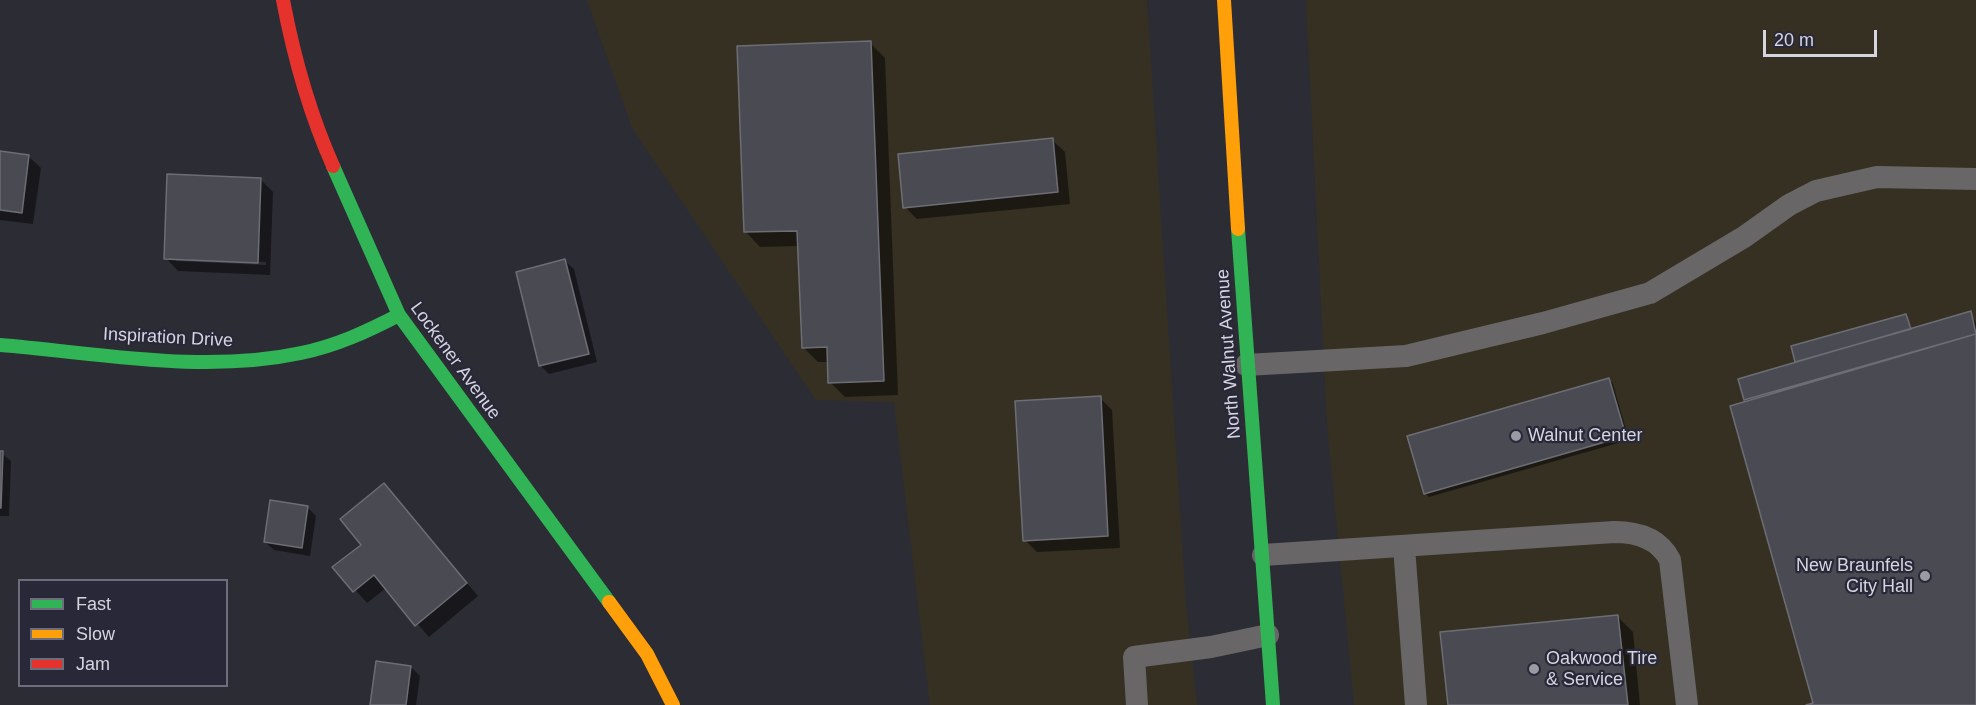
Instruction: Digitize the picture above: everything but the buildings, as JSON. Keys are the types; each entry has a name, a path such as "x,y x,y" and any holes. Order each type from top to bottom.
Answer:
{"street":[{"name":"Lockener Avenue","path":"283,0 295,62 319,134 399,315 647,654 673,705"},
{"name":"North Walnut Avenue","path":"1224,0 1246,365 1263,555 1273,705"},
{"name":"Inspiration Drive","path":"0,345 199,361 289,356 346,341 399,315"}],"lane":[{"path":"1246,365 1406,356 1543,323 1650,293 1744,237 1789,205 1816,191 1877,177 1976,179"},
{"path":"1263,555 1614,532 1640,534 1665,549 1673,572 1687,705"},
{"path":"1404,547 1416,705"},
{"path":"1137,705 1134,657 1211,647 1268,635"}],"shaded area":[{"path":"587,0 1147,0 1186,605 1197,705 930,705 894,402 816,400 632,128"},
{"path":"1306,0 1976,0 1976,705 1354,705 1327,424"}],"traffic: fast":[{"path":"333,166 399,315 609,602"},
{"path":"1238,229 1273,705"},
{"path":"0,345 150,360 226,362 264,359 327,346 399,315"}],"traffic: slow":[{"path":"1224,0 1238,229"},
{"path":"609,602 647,654 673,705"}],"traffic: jam":[{"path":"283,0 303,84 333,166"}],"place":[{"name":"Walnut Center","path":"1516,436"},
{"name":"New Braunfels City Hall","path":"1925,576"},
{"name":"Oakwood Tire & Service","path":"1534,669"}]}
